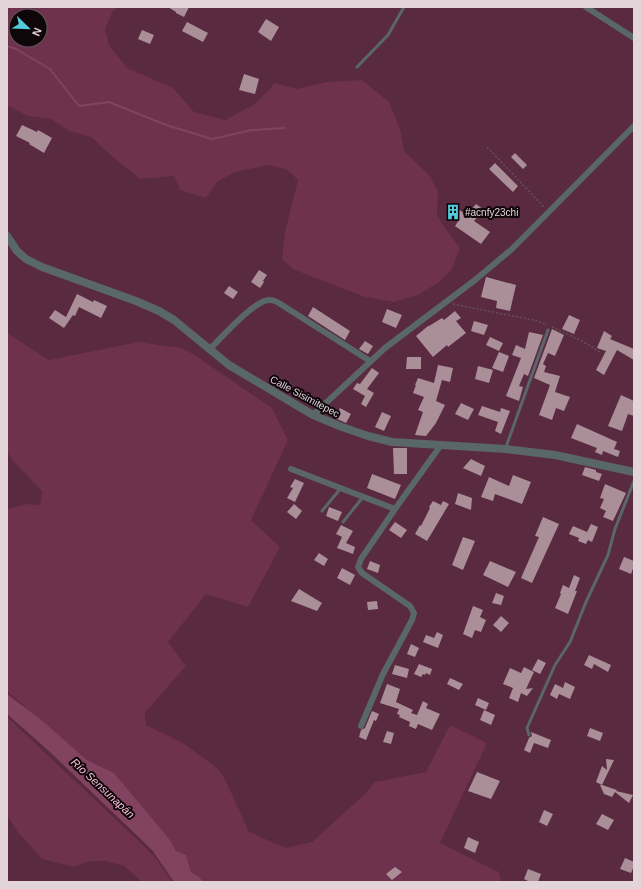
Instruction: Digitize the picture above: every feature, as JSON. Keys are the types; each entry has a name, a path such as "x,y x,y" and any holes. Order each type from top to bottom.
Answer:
{"street":[{"path":"586,7 634,38"},
{"path":"593,12 598,7"},
{"path":"313,414 385,348 512,249 634,126"},
{"name":"Calle Sisimitepec","path":"7,236 17,251 26,259 159,311 179,323 209,350 229,365 313,414 342,427 392,442 506,449 555,455 634,472"},
{"path":"209,350 251,309 260,302 270,300 282,304 370,361"},
{"path":"361,726 383,674 412,620 414,612 410,606 362,573 358,567 361,559 395,508 441,445"},
{"path":"291,469 395,508"}],"lane":[{"path":"357,67 388,36 404,7"},
{"path":"506,449 548,330"},
{"path":"529,735 527,728 555,665 570,642 586,602 608,555 615,529 634,481"},
{"path":"322,511 341,488"},
{"path":"343,522 364,496"}],"path":[{"path":"488,147 549,212"},
{"path":"445,302 538,321 582,341 600,352"}],"shaded area":[{"path":"7,7 634,7 634,882 7,882"},
{"path":"7,7 119,7 113,11 105,29 109,45 127,68 173,88 194,112 225,120 255,104 275,83 297,89 327,82 362,80 389,102 400,129 404,151 429,175 438,191 437,215 460,248 452,269 439,282 418,295 394,302 365,297 293,269 282,259 285,232 298,180 286,169 268,165 235,172 217,182 206,198 180,190 174,176 140,179 91,137 70,131 51,119 28,116 7,105"},
{"path":"7,333 49,360 138,342 181,348 193,354 272,408 288,440 251,520 280,547 248,607 206,594 168,642 186,666 145,713 146,725 183,743 217,768 225,779 249,832 286,848 312,842 366,793 375,782 426,772 450,725 487,743 440,843 499,872 501,882 204,882 191,872 186,855 176,851 170,840 114,773 87,760 7,691 7,509 26,504 40,505 42,491 13,461 7,452"},
{"path":"7,717 155,857 172,882 142,882 124,866 105,861 90,861 74,867 42,859 17,831 7,815"}],"water":[{"name":"Río Sensunapán","path":"7,694 39,718 87,760 114,773 170,840 176,851 186,855 191,872 204,882 174,882 152,850 50,752 7,714"}],"building":[{"path":"168,7 189,7 184,17"},
{"path":"266,19 279,27 271,41 258,32"},
{"path":"187,22 208,33 203,42 182,31"},
{"path":"142,30 154,35 150,44 138,39"},
{"path":"244,74 259,79 255,94 239,90"},
{"path":"22,125 37,132 38,130 52,138 44,153 29,144 30,143 16,136"},
{"path":"515,153 527,165 523,169 511,157"},
{"path":"495,163 518,186 513,192 489,169"},
{"path":"476,204 484,210 474,221 490,232 481,244 455,226 459,220 448,214 453,206 467,215"},
{"path":"259,270 267,275 260,288 251,282"},
{"path":"486,277 516,285 510,311 496,308 497,301 481,297"},
{"path":"229,286 238,292 233,299 224,293"},
{"path":"77,294 93,302 94,300 107,306 101,318 79,307 75,316 73,315 64,328 49,318 55,310 66,317"},
{"path":"313,307 350,331 345,340 308,316"},
{"path":"387,309 402,315 396,328 382,322"},
{"path":"455,311 461,318 456,321 466,333 448,347 447,345 433,357 416,336 428,326 442,318 444,320"},
{"path":"569,315 580,320 574,334 562,329"},
{"path":"474,321 488,325 484,335 471,331"},
{"path":"552,329 564,335 555,356 548,353 543,364 546,366 544,372 560,376 555,392 570,397 564,411 556,408 552,420 539,415 550,385 534,378"},
{"path":"604,331 612,336 610,339 634,349 634,360 617,350 604,375 596,370 606,351 597,348"},
{"path":"529,332 543,335 528,376 524,374 519,386 523,387 519,401 506,396 521,358 512,355 516,345 525,349"},
{"path":"490,337 503,343 499,351 486,345"},
{"path":"365,341 373,346 368,354 359,349"},
{"path":"499,352 509,356 503,372 492,368"},
{"path":"407,357 421,357 421,369 406,369"},
{"path":"438,365 453,368 450,382 442,380 436,401 445,405 436,423 426,436 415,435 423,412 418,410 424,397 413,393 415,385 418,378 434,383"},
{"path":"478,366 493,370 489,383 475,379"},
{"path":"372,368 379,373 367,389 374,393 366,407 361,404 365,396 353,389 357,383 360,384"},
{"path":"621,395 634,401 634,416 628,414 622,431 608,426"},
{"path":"461,403 474,409 468,420 455,414"},
{"path":"482,406 500,412 501,408 510,411 501,434 495,431 498,422 478,415"},
{"path":"340,408 351,414 346,423 335,418"},
{"path":"382,412 391,416 384,431 375,427"},
{"path":"577,424 617,442 614,449 620,451 618,457 603,451 602,455 595,452 597,448 571,438"},
{"path":"393,448 407,448 407,474 394,474"},
{"path":"471,459 485,466 481,476 463,468"},
{"path":"585,467 596,470 596,472 602,474 599,481 582,475"},
{"path":"372,474 401,485 395,499 367,488"},
{"path":"513,475 531,482 522,504 495,494 493,501 481,497 489,477 509,486"},
{"path":"295,479 304,483 295,502 287,498 293,488 290,487"},
{"path":"605,484 626,493 613,521 603,517 606,511 600,508 604,499 600,498"},
{"path":"458,493 472,498 471,510 455,504"},
{"path":"433,501 441,505 443,501 449,504 427,541 415,534 420,525 421,526"},
{"path":"294,504 302,511 296,519 287,512"},
{"path":"329,507 342,512 338,521 326,516"},
{"path":"543,517 559,524 532,583 521,578 539,537 535,536"},
{"path":"395,522 407,530 401,538 389,530"},
{"path":"591,524 598,527 592,542 588,540 586,544 578,541 579,538 569,534 573,526 587,532"},
{"path":"341,525 353,531 346,543 355,547 353,554 337,548 342,537 336,534"},
{"path":"463,537 475,541 463,570 452,565"},
{"path":"319,553 328,559 324,566 314,560"},
{"path":"624,557 634,561 631,574 619,569"},
{"path":"370,561 380,565 378,573 367,569"},
{"path":"490,561 516,572 508,587 483,575"},
{"path":"342,568 355,575 350,585 337,578"},
{"path":"574,575 580,578 575,591 577,591 568,614 555,608 563,585 569,588"},
{"path":"299,589 322,603 317,611 291,601"},
{"path":"496,593 504,596 501,605 492,603"},
{"path":"377,601 378,609 368,610 367,602"},
{"path":"473,606 483,610 480,617 486,620 481,632 475,630 472,638 463,634"},
{"path":"501,616 509,623 501,632 493,625"},
{"path":"437,632 443,635 438,648 423,642 426,635 434,638"},
{"path":"411,644 419,648 415,657 407,654"},
{"path":"589,655 611,665 608,672 594,664 592,669 584,665"},
{"path":"538,659 546,663 540,674 532,670"},
{"path":"419,664 432,669 430,675 426,673 421,677 414,674"},
{"path":"395,665 409,669 407,678 392,674"},
{"path":"524,667 534,672 526,689 533,688 527,696 521,693 518,702 509,698 513,688 503,684 510,668 521,673"},
{"path":"450,678 463,684 459,690 447,684"},
{"path":"565,682 575,687 570,699 559,694 557,699 550,695 555,684 563,688"},
{"path":"387,684 400,689 396,702 413,710 411,713 417,715 423,701 428,704 426,708 440,714 432,730 418,724 416,729 409,726 410,722 399,717 400,715 397,714 399,709 380,703"},
{"path":"478,698 489,703 486,710 475,705"},
{"path":"484,710 495,715 491,725 480,720"},
{"path":"372,711 379,714 376,721 374,720 366,740 359,737 361,730 365,728"},
{"path":"590,728 603,733 600,741 587,736"},
{"path":"387,731 394,733 391,744 383,742"},
{"path":"531,732 551,740 548,748 534,743 530,753 524,750 529,738 532,736"},
{"path":"606,759 614,760 602,785 596,782 602,766 607,770"},
{"path":"477,772 500,781 491,799 468,791"},
{"path":"600,785 617,790 616,791 633,795 629,803 615,792 612,797 604,794"},
{"path":"544,810 553,814 547,826 539,822"},
{"path":"602,814 614,820 608,830 596,824"},
{"path":"468,837 479,842 475,853 464,848"},
{"path":"625,858 634,862 631,873 620,869"},
{"path":"395,867 402,872 392,880 386,874"},
{"path":"528,869 541,874 538,882 530,882 524,879"}],"waterway":[{"path":"7,46 16,49 50,69 79,106 109,102 166,125 212,139 252,130 285,128"}],"place":[{"name":"#acnfy23chi","path":"453,212"}]}
